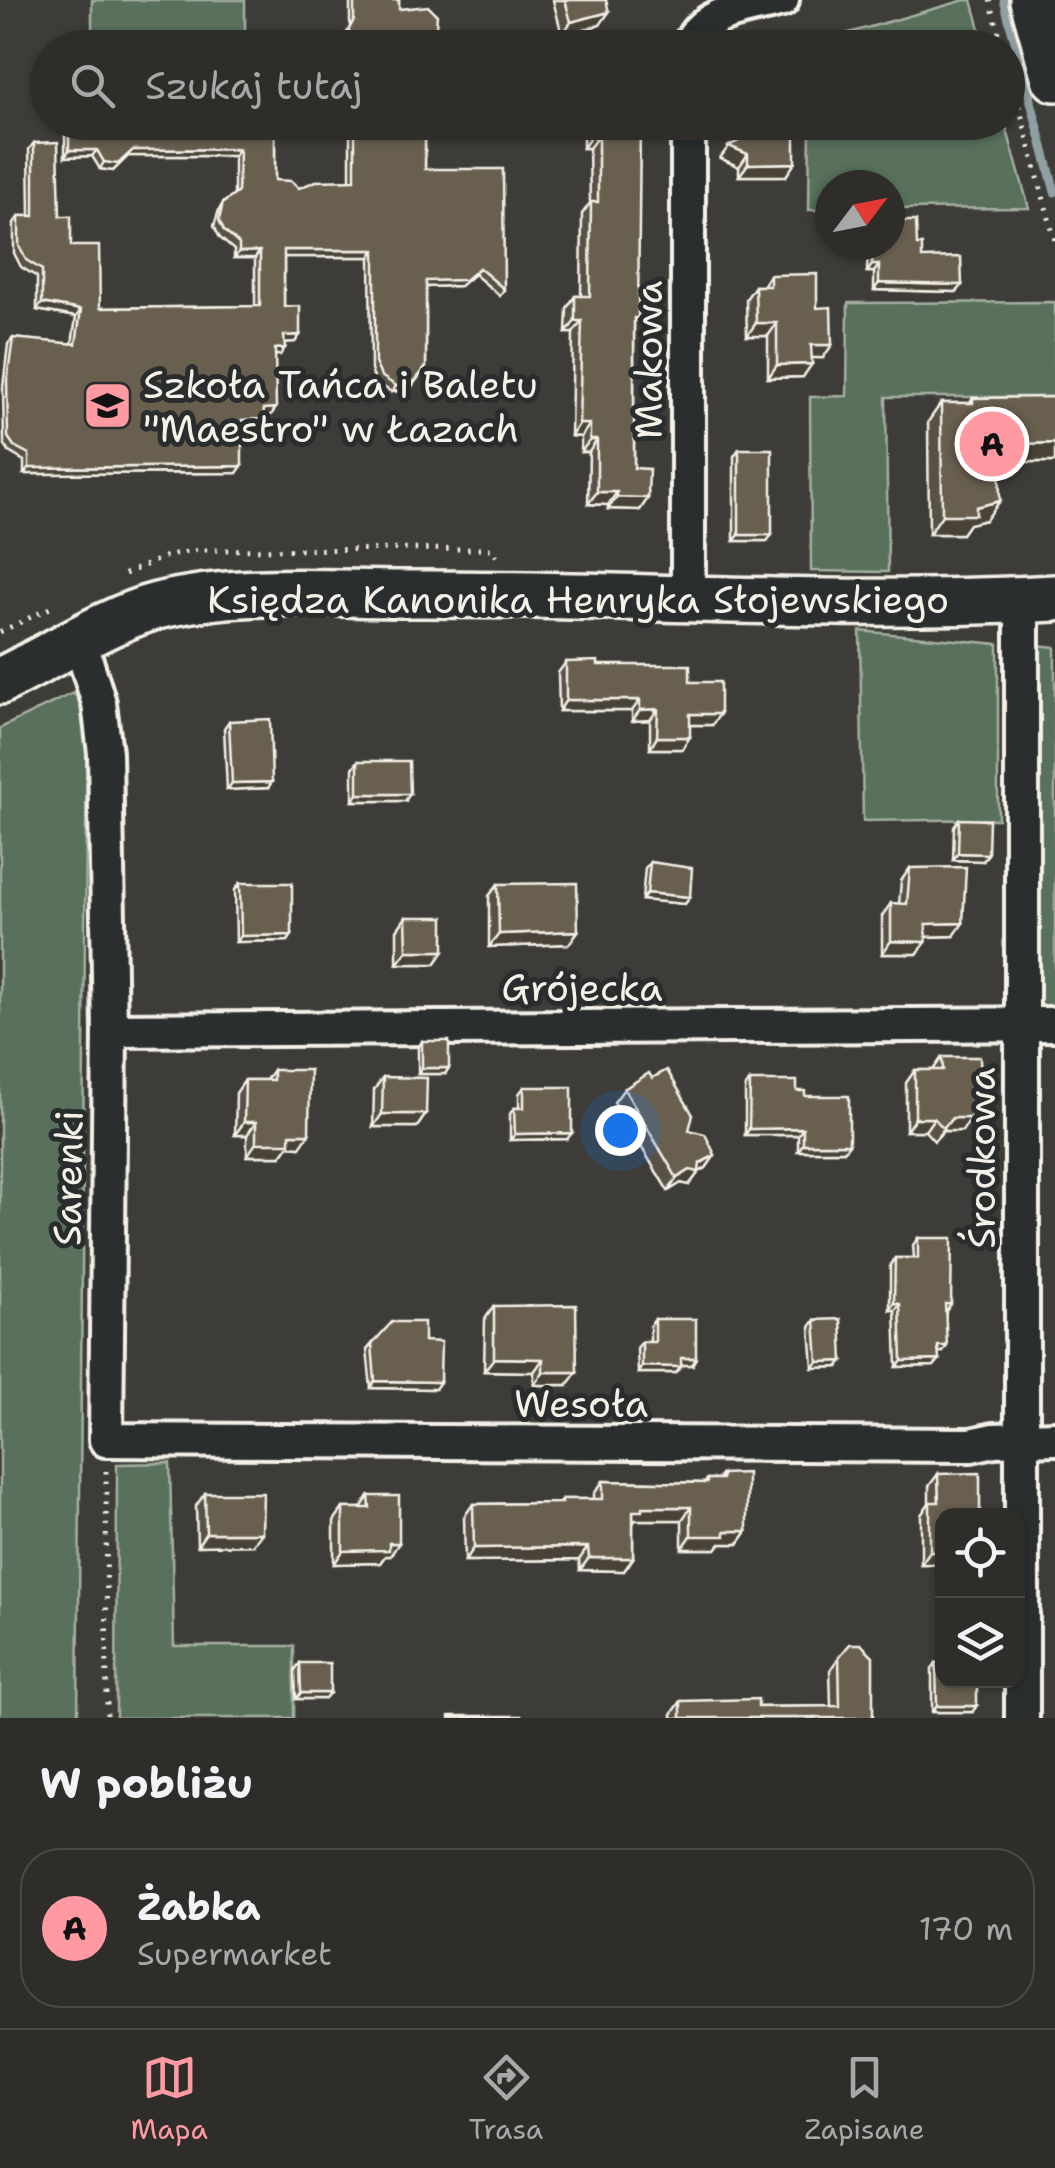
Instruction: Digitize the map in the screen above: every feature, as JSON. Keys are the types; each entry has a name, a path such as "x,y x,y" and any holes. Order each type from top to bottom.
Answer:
{"street":[{"path":"697,30 708,20 782,0"},
{"path":"1033,0 1042,64"},
{"name":"Makowa","path":"688,140 688,598"},
{"name":"Księdza Kanonika Henryka Słojewskiego","path":"0,681 150,608 215,595 475,594 848,601 1038,598"},
{"name":"Środkowa","path":"1022,1718 1021,1024 1038,598"},
{"name":"Sarenki","path":"80,642 103,727 110,1030 106,1440"},
{"name":"Grójecka","path":"110,1030 1055,1024"},
{"name":"Wesoła","path":"106,1440 971,1445 1055,1438"}],"path":[{"path":"990,0 998,30"},
{"path":"1042,64 1055,241"},
{"path":"106,1440 107,1718"}],"green space":[{"path":"92,0 245,0 245,30 92,30"},
{"path":"972,0 980,30 859,30"},
{"path":"810,140 1010,140 1029,208 905,209 905,170 815,170 815,210 809,210"},
{"path":"1055,302 1055,397 886,397 888,572 811,571 810,397 847,396 848,303"},
{"path":"860,631 998,644 998,819 863,821"},
{"path":"1036,645 1055,647 1055,1007 1036,1007"},
{"path":"73,693 87,710 78,1718 0,1718 0,728"},
{"path":"170,1463 174,1646 294,1646 294,1718 116,1718 117,1464"}],"building":[{"path":"354,0 399,0 399,9 428,6 437,15 433,30 349,30 354,20"},
{"path":"565,0 606,0 609,12 571,22"},
{"path":"69,140 275,140 275,180 291,181 299,188 316,181 355,180 355,140 425,140 425,169 503,169 504,289 479,268 465,280 426,281 426,367 414,382 396,386 381,376 375,363 375,250 284,250 284,307 300,306 300,335 284,336 285,348 275,349 276,408 264,409 263,419 242,420 242,466 29,468 29,454 14,446 8,437 7,380 13,338 76,344 81,310 42,303 42,270 26,260 19,246 19,216 34,216 34,143 58,142 60,216 71,216 71,246 99,246 100,308 260,306 260,251 239,252 239,244 224,231 219,220 223,203 238,192 239,149 133,150 118,164 104,162 97,150 69,150"},
{"path":"598,140 640,140 634,468 649,469 648,498 597,492 597,440 590,440 590,424 579,424 582,321 575,321 575,296 590,296 591,202 598,202"},
{"path":"740,140 795,140 795,163 748,164 748,154 729,146"},
{"path":"905,221 916,221 922,258 961,257 962,285 879,283 879,265 872,265 872,260 905,260"},
{"path":"817,274 817,308 831,307 832,345 811,345 812,364 777,365 777,323 756,323 755,286 770,286 770,275"},
{"path":"1055,397 1055,443 1019,444 1019,451 999,451 1000,501 976,507 976,515 942,515 941,403 973,403 973,398"},
{"path":"739,449 772,449 772,535 739,535"},
{"path":"598,661 598,665 690,665 690,682 720,682 720,714 690,714 690,737 657,737 658,709 640,710 640,700 566,700 566,662"},
{"path":"270,719 272,782 232,783 229,721"},
{"path":"358,761 409,761 410,794 358,794"},
{"path":"959,819 989,820 988,854 958,853"},
{"path":"650,862 692,868 690,897 647,893"},
{"path":"966,867 963,923 926,924 926,942 891,941 891,903 907,904 910,868"},
{"path":"240,883 292,883 292,935 241,936"},
{"path":"577,883 578,931 499,934 498,884"},
{"path":"406,917 444,917 444,951 407,951"},
{"path":"422,1041 449,1041 449,1068 422,1068"},
{"path":"942,1057 980,1057 981,1088 975,1088 971,1118 952,1118 943,1128 934,1118 915,1118 915,1070 943,1070"},
{"path":"273,1070 310,1070 309,1134 290,1134 290,1143 256,1143 256,1122 244,1122 245,1080 273,1080"},
{"path":"667,1070 693,1115 689,1130 705,1134 715,1155 700,1163 699,1172 690,1170 677,1178 624,1089 649,1073 652,1078"},
{"path":"383,1077 427,1078 426,1114 382,1114"},
{"path":"750,1081 797,1081 797,1091 805,1091 805,1096 849,1096 849,1144 803,1144 803,1128 749,1129"},
{"path":"524,1087 572,1087 572,1133 515,1134 514,1108 524,1108"},
{"path":"918,1238 952,1238 951,1304 945,1304 947,1346 938,1346 939,1360 902,1361 900,1304 894,1303 895,1258 918,1258"},
{"path":"576,1305 577,1372 543,1372 543,1359 494,1358 494,1306"},
{"path":"655,1319 696,1319 696,1358 681,1358 681,1367 642,1366 642,1342 655,1342"},
{"path":"841,1319 843,1361 818,1362 815,1320"},
{"path":"392,1322 424,1322 424,1341 441,1342 440,1382 375,1381 372,1344"},
{"path":"747,1473 747,1531 725,1531 725,1536 691,1536 691,1507 642,1507 642,1511 633,1511 633,1558 589,1558 588,1547 474,1548 473,1504 603,1499 603,1481 707,1483 707,1479 722,1479 722,1474"},
{"path":"980,1473 980,1508 935,1508 935,1551 930,1551 930,1502 939,1502 938,1474"},
{"path":"205,1493 263,1493 262,1533 206,1533"},
{"path":"369,1496 399,1496 399,1543 389,1543 389,1550 343,1551 343,1508 370,1508"},
{"path":"850,1644 861,1644 873,1656 873,1718 681,1718 681,1701 758,1699 758,1707 840,1706 839,1657"},
{"path":"300,1663 330,1663 330,1693 301,1693"},
{"path":"937,1688 977,1688 977,1706 937,1706"},
{"path":"521,1716 521,1718 450,1718"}],"waterway":[{"path":"1004,0 1012,30"},
{"path":"1025,79 1055,192"}],"place":[{"name":"Szkoła Tańca i Baletu \"Maestro\" w Łazach","path":"108,406"},
{"name":"Żabka","path":"992,444"}]}
